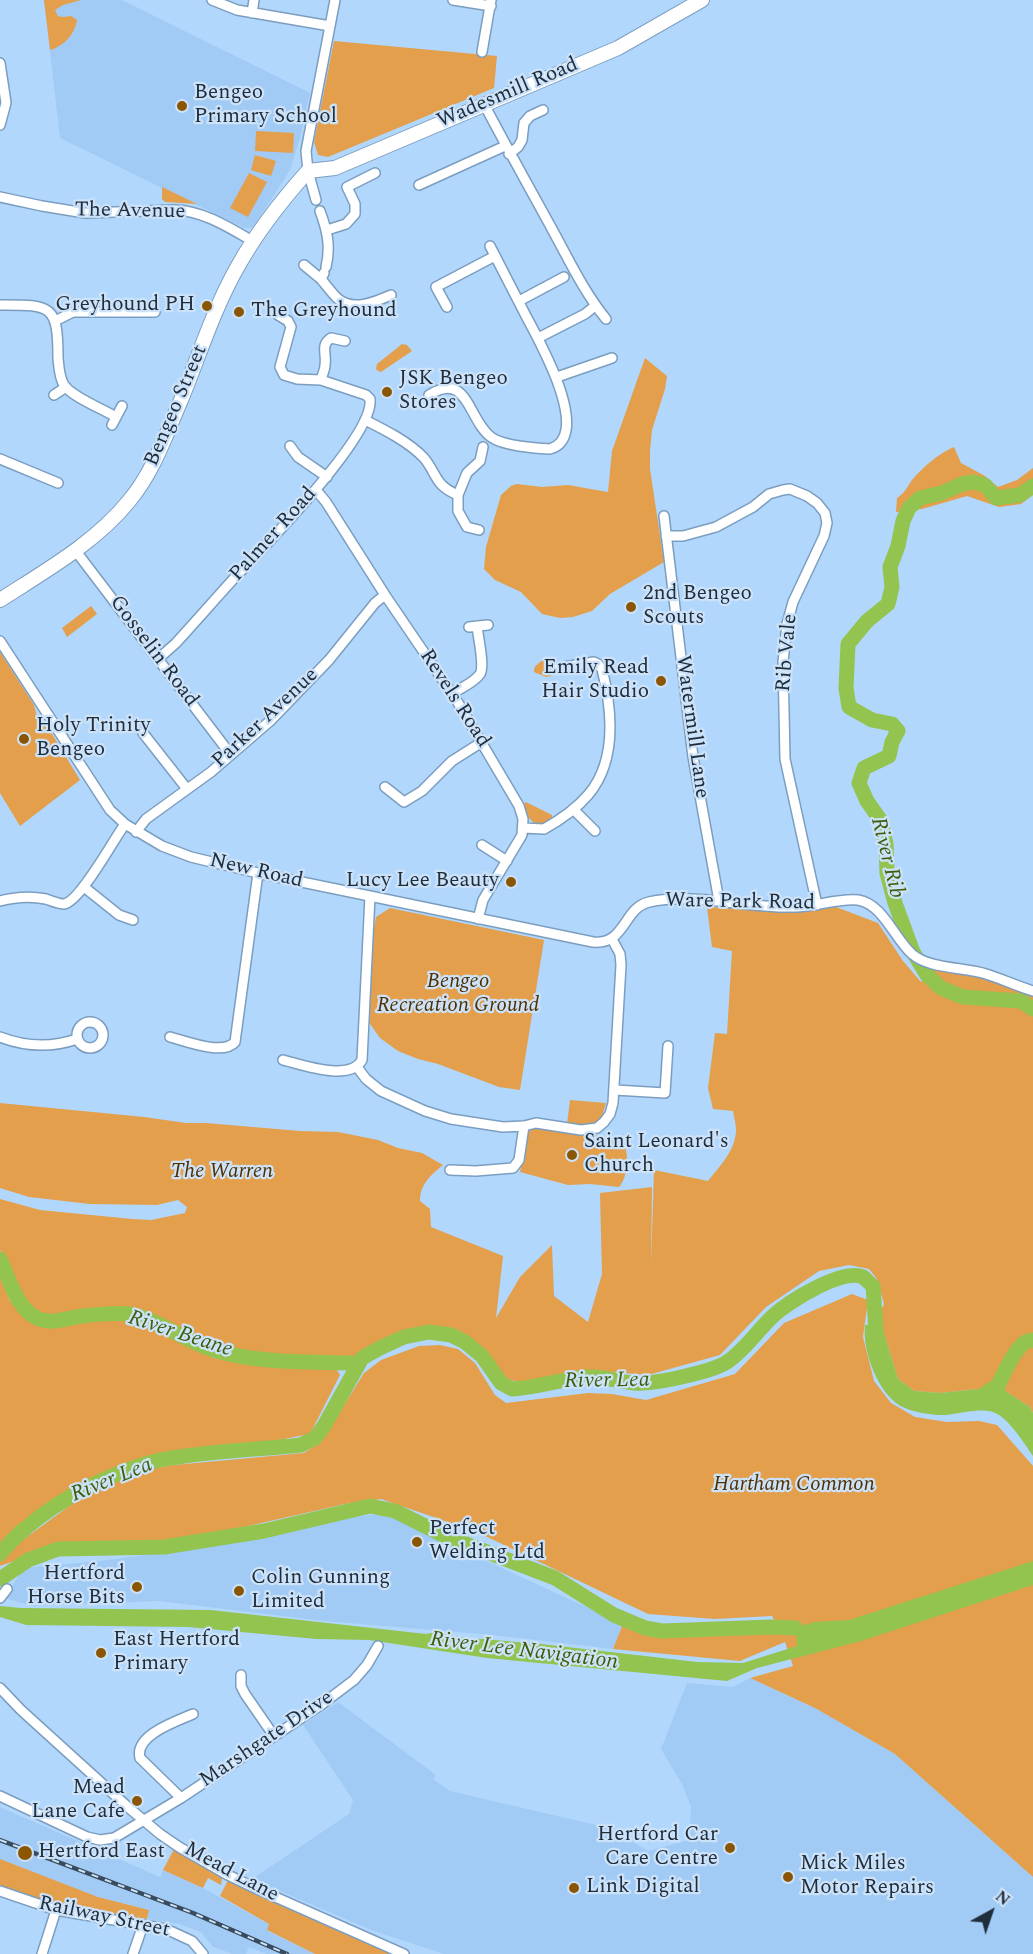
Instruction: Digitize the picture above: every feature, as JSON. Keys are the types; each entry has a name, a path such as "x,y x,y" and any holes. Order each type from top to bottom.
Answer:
{"main road":[{"name":"Wadesmill Road","path":"308,171 335,168 618,48 702,0"},
{"name":"Bengeo Street","path":"0,600 94,536 130,500 148,474 166,435 231,280 276,209 308,171"}],"street":[{"path":"212,0 237,10 330,26"},
{"path":"252,13 254,0"},
{"path":"316,200 308,171 306,151 335,0"},
{"path":"453,0 491,3 486,47"},
{"path":"0,63 6,103 0,125"},
{"path":"484,104 507,150 595,306 606,320"},
{"path":"419,185 518,147 522,140 524,123 530,116 543,111"},
{"path":"327,230 346,224 355,214 355,204 347,187 375,173"},
{"name":"The Avenue","path":"0,196 85,213 182,210 220,224 254,242"},
{"path":"320,211 327,230 329,253 324,273"},
{"path":"429,395 444,387 457,390 486,433 498,441 550,449 558,446 563,439 564,409 556,377 490,246"},
{"path":"447,308 436,287 495,256"},
{"path":"304,265 324,273 338,299 346,304 366,304 391,295"},
{"path":"519,301 564,277"},
{"path":"0,305 38,306 47,310 55,321 58,333 59,370 66,387 114,421 122,406"},
{"path":"538,338 585,314 595,306"},
{"path":"55,321 73,312 154,312"},
{"path":"278,315 288,321 291,327 280,367 284,375 297,379 321,380 325,366 326,343 331,338 345,341"},
{"path":"556,377 612,358"},
{"name":"Palmer Road","path":"158,659 183,635 316,490 365,420 370,409 370,399 366,395 321,380"},
{"path":"54,395 66,387"},
{"path":"365,420 419,454 441,485 458,495"},
{"path":"290,446 298,457 327,477"},
{"path":"479,530 467,527 461,519 458,511 458,495 467,473 480,461 483,447"},
{"path":"0,459 58,483"},
{"name":"Rib Vale","path":"666,536 698,533 716,527 744,513 769,494 783,490 790,489 807,496 825,513 827,523 824,536 793,602 787,624 783,662 785,759 817,905"},
{"name":"Revels Road","path":"316,490 482,742 519,806 523,828"},
{"name":"Watermill Lane","path":"664,516 693,757 719,901"},
{"name":"Gosselin Road","path":"75,550 231,755"},
{"name":"Parker Avenue","path":"136,832 146,819 231,755 270,721 335,653 375,603 385,595"},
{"path":"452,694 475,679 480,673 482,666 473,627 488,625"},
{"name":"New Road","path":"0,640 103,801 136,832 177,852 258,873 593,942 605,942 612,939"},
{"path":"478,919 481,904 519,841 523,828 544,829 573,809 596,785 605,763 610,735 609,709 603,672 594,662 558,668"},
{"path":"143,733 187,789"},
{"path":"385,787 404,802 422,791 452,761 482,742"},
{"path":"573,809 595,831"},
{"path":"0,901 33,897 65,904 73,900 125,824"},
{"path":"482,845 507,861"},
{"path":"170,1037 218,1049 230,1047 235,1042 258,873"},
{"path":"84,887 118,915 134,920"},
{"path":"283,1060 331,1070 350,1070 357,1067 364,1054 370,896"},
{"name":"Ware Park Road","path":"612,939 635,910 644,904 668,900 719,901 762,907 795,907 855,900 866,902 877,910 912,955 929,963 988,975 1033,991"},
{"path":"357,1067 366,1079 381,1091 425,1111 472,1124 503,1127 536,1123 581,1130 597,1128 610,1114 615,1090 621,965 620,954 612,939"},
{"path":"0,1037 44,1046 77,1039"},
{"path":"615,1090 665,1093 668,1046"},
{"path":"450,1170 513,1168 519,1160 524,1126"},
{"path":"0,1598 7,1589"},
{"name":"Marshgate Drive","path":"0,1796 87,1837 100,1840 114,1838 181,1798 321,1705 354,1680 367,1665 378,1646"},
{"path":"241,1675 241,1686 245,1694 274,1736"},
{"name":"Mead Lane","path":"0,1688 144,1821 179,1847 228,1875 404,1954"},
{"path":"181,1798 140,1758 138,1751 156,1731 193,1714"},
{"name":"Railway Street","path":"0,1891 56,1910 165,1929 192,1941 203,1954"},
{"path":"42,1954 56,1910"},
{"path":"133,1954 143,1925"}],"shaded area":[{"name":"Bengeo Primary School","path":"44,0 122,0 310,93 290,170 255,225 251,228 244,228 60,138"},
{"path":"385,1514 623,1624 613,1649 493,1635 324,1621 159,1601 32,1606 5,1598 23,1568 99,1561 243,1542 358,1516"},
{"path":"750,1678 815,1708 895,1754 1033,1877 1033,1954 444,1954 371,1930 252,1879 349,1814 353,1800 303,1725 338,1702 436,1775 433,1779 450,1791 609,1828 648,1851 689,1840 691,1807 682,1784 661,1749 687,1683 733,1687"},
{"path":"0,1807 160,1877 163,1870 203,1888 270,1925 267,1931 315,1954 266,1954 249,1947 246,1954 233,1954 213,1947 201,1932 179,1924 147,1919 149,1910 98,1897 0,1859"}],"green space":[{"path":"44,0 81,0 55,10 58,16 71,16 77,20 68,39 60,46 50,50"},
{"path":"334,41 497,56 494,88 328,157 318,155 314,142"},
{"path":"256,131 294,133 293,153 255,151"},
{"path":"255,155 276,161 271,176 251,170"},
{"path":"249,173 267,182 248,217 230,208"},
{"path":"162,187 197,204 165,202 162,199"},
{"path":"402,344 407,345 412,351 381,372 378,371 377,364"},
{"path":"645,358 667,376 652,430 650,451 650,469 664,562 610,594 592,611 573,617 560,618 542,614 521,592 495,580 484,569 486,547 501,495 517,484 542,487 568,485 608,492 612,451"},
{"path":"954,447 961,463 985,476 998,487 1017,480 1033,468 1033,495 1021,504 999,507 967,496 922,509 896,512 897,498 912,480 926,465"},
{"path":"91,606 97,614 67,637 62,628"},
{"path":"0,652 34,705 38,721 49,729 80,780 20,826 0,793"},
{"path":"545,659 551,661 553,672 551,676 546,677 534,672 536,666"},
{"path":"526,802 552,815 552,818 542,824 534,823 528,817 524,804"},
{"name":"The Warren","path":"707,907 809,911 836,907 878,923 903,961 921,982 933,968 972,975 1033,994 1033,1413 1030,1407 1005,1391 979,1389 940,1393 914,1391 898,1379 881,1324 880,1312 884,1304 877,1279 869,1269 849,1265 819,1271 766,1307 720,1355 648,1375 587,1370 522,1382 503,1379 491,1362 470,1341 436,1327 404,1331 358,1360 271,1356 208,1344 153,1317 128,1312 83,1312 57,1319 43,1317 25,1306 18,1295 7,1261 0,1250 0,1199 40,1210 151,1220 185,1213 187,1207 178,1200 157,1205 90,1204 29,1197 0,1188 0,1103 186,1123 338,1132 378,1140 398,1148 422,1153 443,1165 427,1180 420,1195 420,1201 430,1209 431,1227 503,1256 496,1318 520,1277 552,1245 554,1296 588,1322 602,1274 600,1193 652,1187 651,1267 654,1170 708,1181 726,1158 733,1144 736,1128 733,1111 713,1109 708,1088 715,1033 727,1034 732,951 712,947"},
{"name":"Bengeo Recreation Ground","path":"390,908 544,940 520,1090 499,1087 438,1064 418,1059 398,1051 380,1038 368,1021 373,934 376,917"},
{"path":"570,1100 606,1103 601,1120 592,1127 567,1124"},
{"path":"539,1127 621,1139 626,1150 627,1163 625,1177 619,1187 590,1184 568,1185 520,1172 527,1135 531,1129"},
{"path":"0,1277 10,1301 20,1311 49,1327 94,1320 122,1320 148,1326 213,1358 335,1367 340,1375 310,1434 148,1457 116,1468 68,1492 0,1547"},
{"name":"Hartham Common","path":"852,1294 868,1300 863,1337 874,1381 891,1403 915,1417 947,1422 979,1421 997,1425 1033,1466 1033,1877 895,1754 815,1708 750,1678 793,1666 785,1642 740,1661 613,1649 623,1624 641,1631 680,1636 780,1631 772,1616 715,1619 648,1614 477,1532 381,1499 345,1504 213,1534 147,1544 59,1545 0,1566 0,1561 16,1545 76,1501 139,1471 174,1465 304,1453 321,1442 364,1373 381,1360 419,1346 440,1345 458,1349 475,1363 495,1395 506,1403 588,1393 612,1394 646,1400 735,1374 784,1323"},
{"path":"174,1849 222,1878 221,1885 208,1878 203,1888 163,1870"},
{"path":"0,1859 98,1897 149,1910 147,1919 54,1902 0,1885"},
{"path":"229,1881 395,1954 315,1954 267,1930 269,1924 220,1896"}],"water":[{"path":"881,1324 898,1379 914,1391 940,1393 979,1389 995,1378 1005,1381 1005,1391 1030,1407 1033,1413 1033,1456 1010,1425 993,1412 979,1410 937,1415 913,1411 896,1403 880,1384 866,1348 865,1325"},
{"name":"River Lee Navigation","path":"1033,1561 1033,1585 861,1641 757,1668 727,1681 487,1658 369,1640 316,1639 188,1627 26,1625 0,1617 0,1606 211,1610 426,1634 438,1632 459,1637 697,1662 743,1663 797,1646 796,1628 814,1622 849,1620"}],"waterway":[{"name":"River Rib","path":"1033,486 1020,495 996,498 985,485 973,482 920,498 909,508 890,567 892,587 888,604 867,621 848,644 846,688 849,707 872,720 892,724 898,731 892,742 889,756 864,768 859,783 867,801 881,821 886,844 887,873 913,952 927,975 941,988 963,997 1021,1001 1033,1009"},
{"name":"River Beane","path":"0,1259 19,1301 31,1314 45,1321 94,1315 129,1314 150,1320 203,1346 231,1355 286,1361 359,1363"},
{"name":"River Lea","path":"0,1554 19,1534 55,1506 89,1486 125,1471 177,1457 301,1445 315,1438 362,1358 404,1337 429,1332 451,1335 465,1342 482,1356 501,1383 512,1389 589,1377 634,1383 654,1382 696,1374 727,1362 740,1352 773,1316 790,1303 829,1282 842,1277 854,1276 863,1277 873,1286 879,1344"},
{"name":"River Rib","path":"993,1397 1006,1368 1019,1347 1033,1340"},
{"path":"0,1579 28,1560 58,1549 164,1547 264,1531 370,1506 395,1511 445,1536 555,1578 614,1615 645,1628 662,1631 796,1628"}],"railway":[{"path":"0,1840 193,1913 287,1954"}],"place":[{"name":"Bengeo Primary School","path":"182,106"},
{"name":"Greyhound PH","path":"207,306"},
{"name":"The Greyhound","path":"239,312"},
{"name":"JSK Bengeo Stores","path":"387,392"},
{"name":"2nd Bengeo Scouts","path":"631,607"},
{"name":"Emily Read Hair Studio","path":"661,681"},
{"name":"Holy Trinity Bengeo","path":"24,739"},
{"name":"Lucy Lee Beauty","path":"511,882"},
{"name":"Saint Leonard's Church","path":"572,1155"},
{"name":"Perfect Welding Ltd","path":"417,1542"},
{"name":"Hertford Horse Bits","path":"137,1587"},
{"name":"Colin Gunning Limited","path":"239,1591"},
{"name":"East Hertford Primary","path":"101,1653"},
{"name":"Mead Lane Cafe","path":"137,1801"},
{"name":"Hertford Car Care Centre","path":"730,1848"},
{"name":"Hertford East","path":"25,1853"},
{"name":"Mick Miles Motor Repairs","path":"788,1877"},
{"name":"Link Digital","path":"574,1888"}]}
